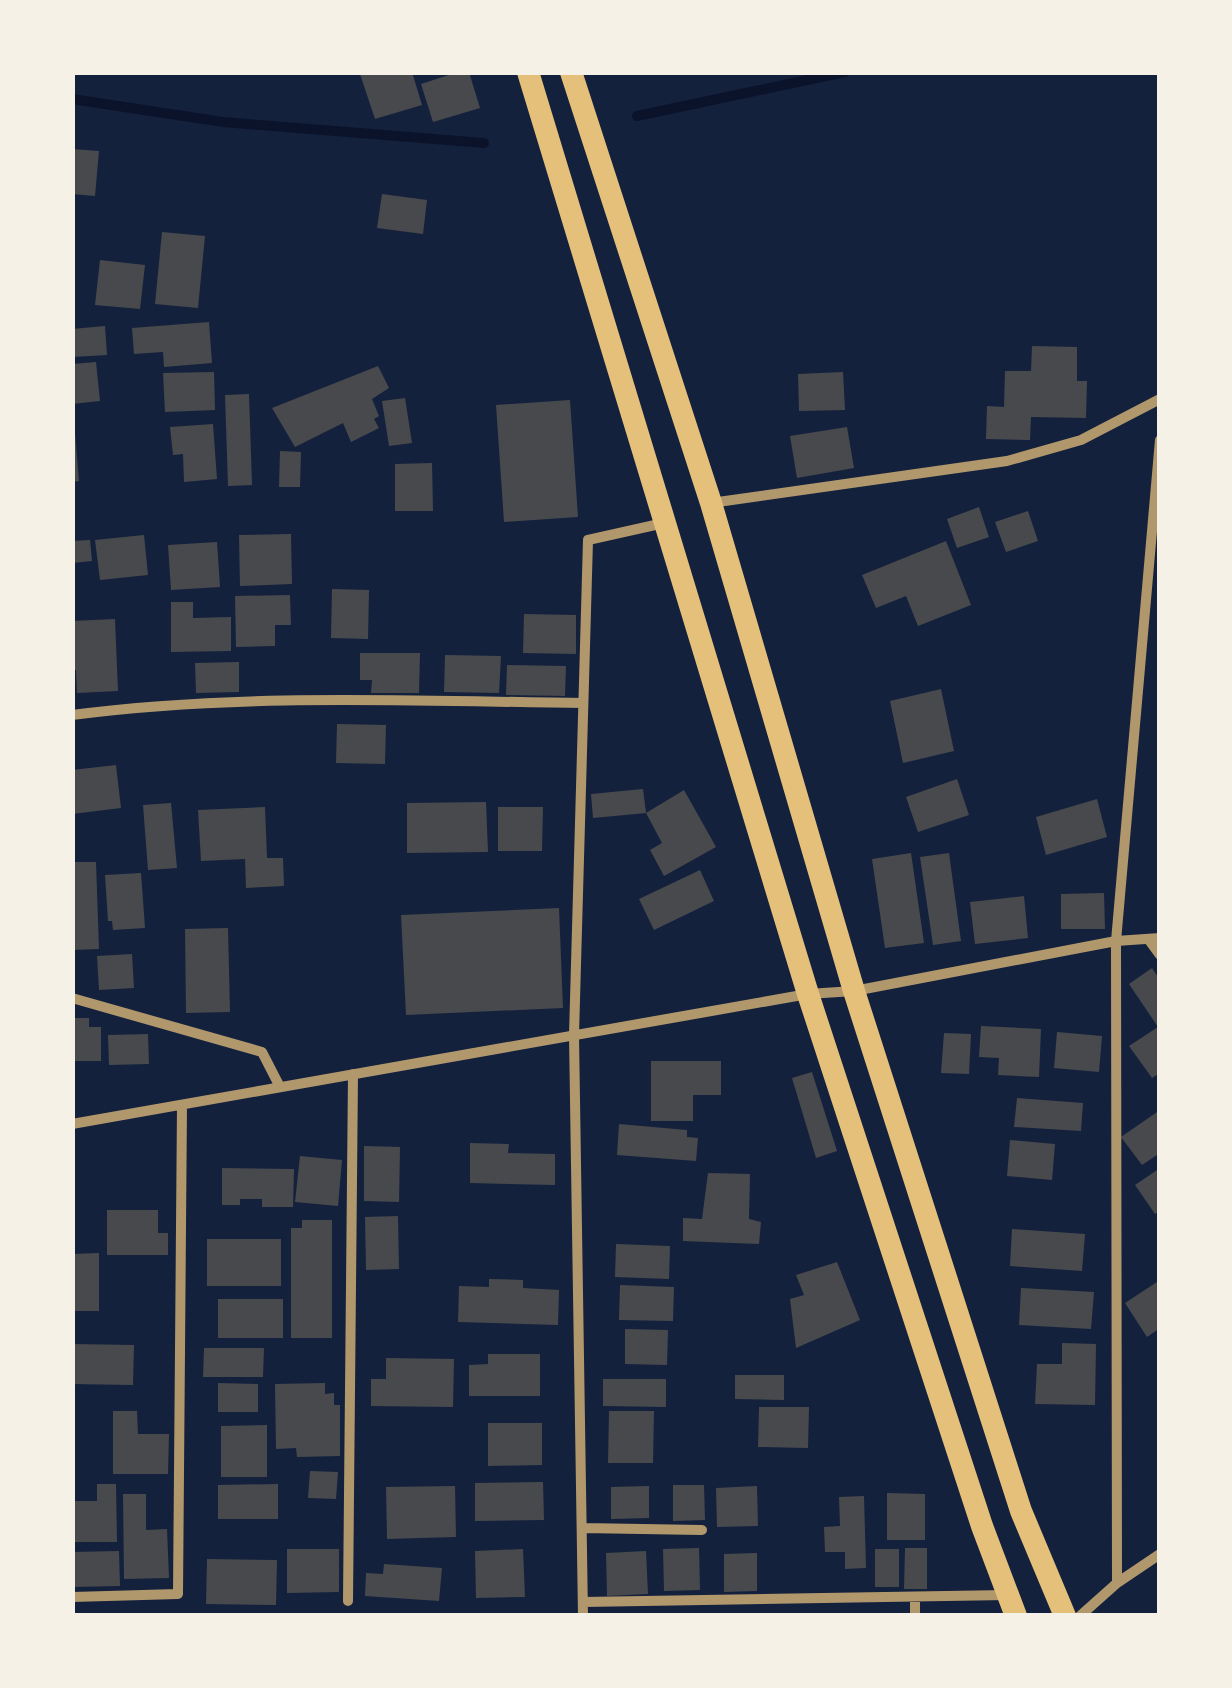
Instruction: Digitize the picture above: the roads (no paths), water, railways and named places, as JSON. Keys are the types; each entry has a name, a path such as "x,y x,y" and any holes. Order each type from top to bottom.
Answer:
{"highway":[{"path":"528,72 808,994 1012,1605"},
{"path":"571,72 710,504 854,991 1022,1511 1065,1616"}],"street":[{"path":"710,504 1007,460 1080,440 1160,399"},
{"path":"1118,1583 1116,941 1160,440"},
{"path":"583,1616 574,1035 588,540 665,523"},
{"path":"72,715 128,708 319,699 583,703"},
{"path":"72,1124 808,994 854,991 1116,941 1154,939 1160,955"},
{"path":"72,998 262,1052 280,1087"},
{"path":"348,1601 353,1074"},
{"path":"72,1597 178,1594 182,1104"},
{"path":"582,1528 702,1530"},
{"path":"1080,1616 1160,1554"},
{"path":"582,1602 915,1597 1012,1605"},
{"path":"915,1597 915,1616"}],"waterway":[{"path":"637,116 845,72"},
{"path":"72,99 223,122 484,143"}]}
